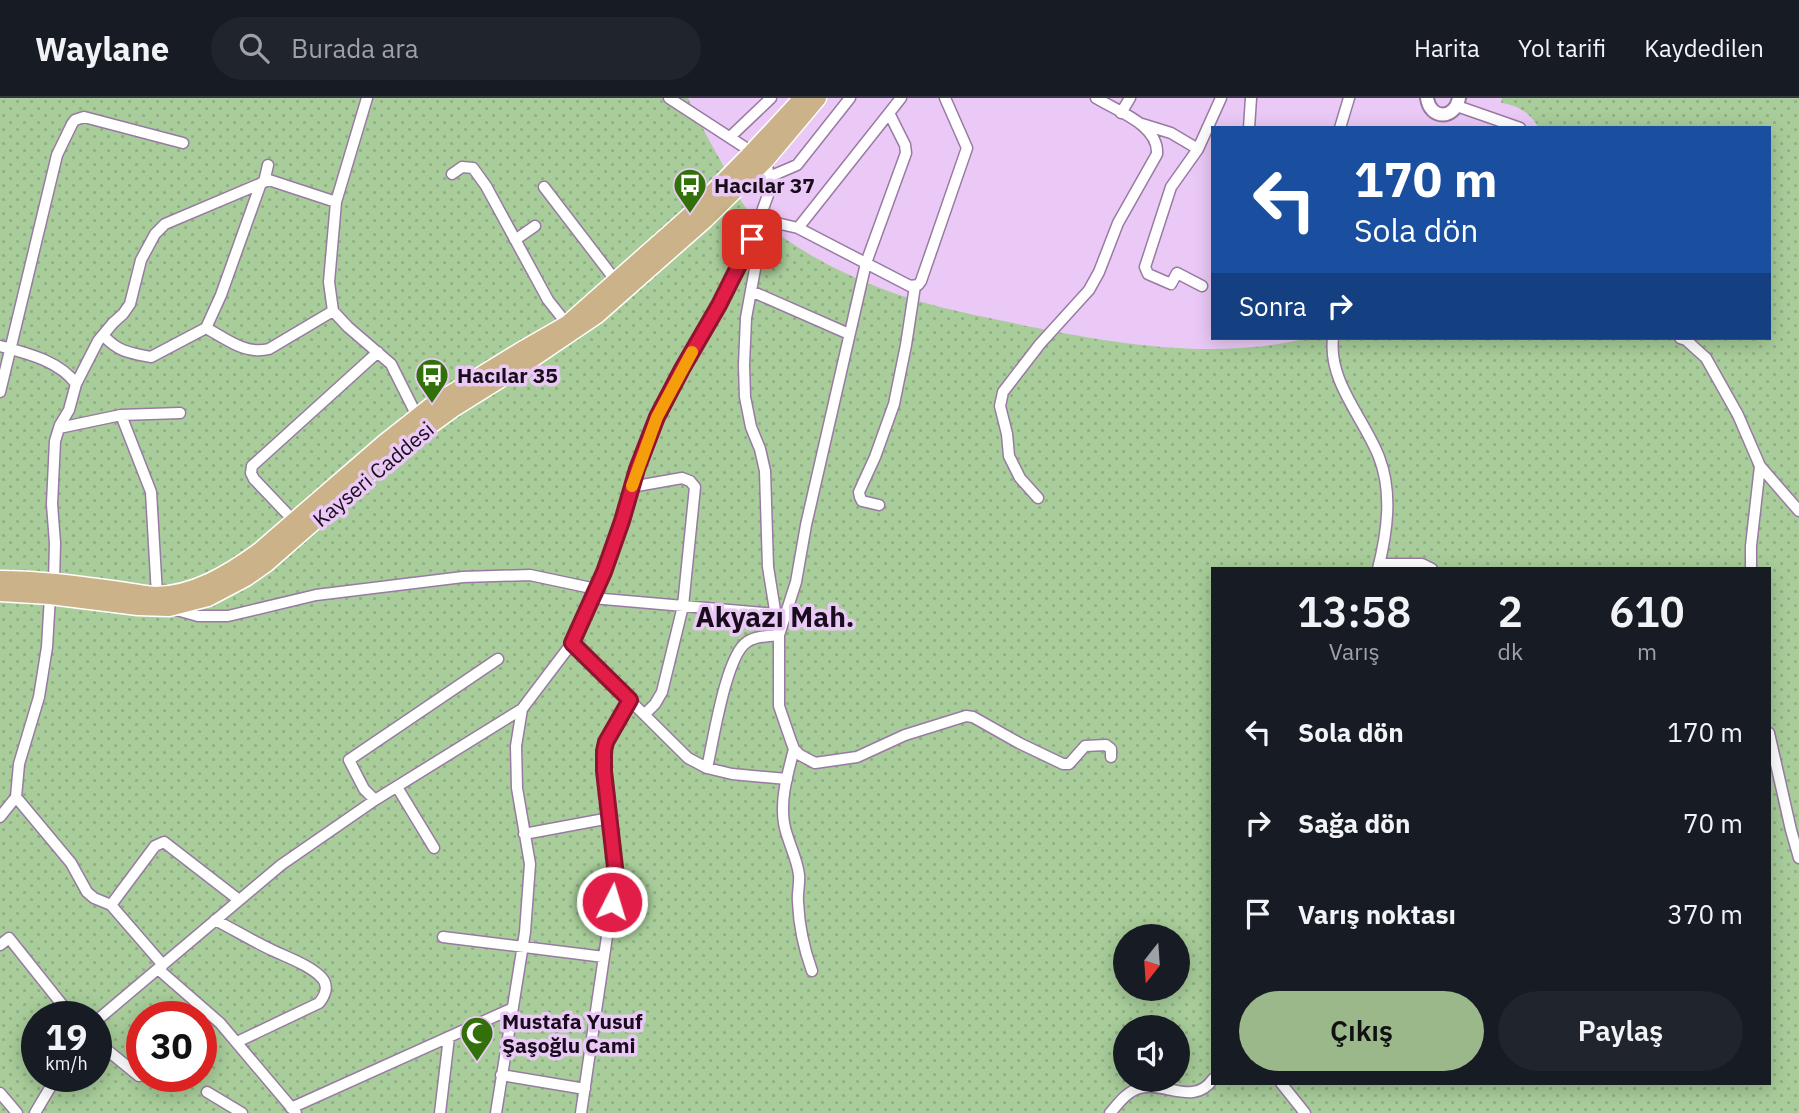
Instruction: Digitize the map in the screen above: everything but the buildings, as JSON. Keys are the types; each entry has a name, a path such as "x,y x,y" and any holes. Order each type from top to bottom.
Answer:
{"main road":[{"name":"Kayseri Caddesi","path":"0,593 52,589 156,595 194,587 225,574 258,552 432,405 567,324 759,156 818,98"},
{"name":"Kayseri Caddesi","path":"0,579 138,607 169,608 208,598 246,578 417,435 596,317 705,220 759,156 794,101"}],"street":[{"path":"367,98 336,202 329,282 333,311 391,364 417,416"},
{"path":"112,1008 281,865 375,800 522,709 572,643 622,521 631,487 657,417 752,239 768,195 769,177 759,156 669,98"},
{"path":"730,136 771,98"},
{"path":"769,177 797,165 850,98"},
{"path":"798,228 901,98"},
{"path":"879,505 862,501 859,492 894,404 915,286 921,281 967,148 945,98"},
{"path":"1096,98 1141,123 1171,132 1198,149"},
{"path":"1121,113 1130,98"},
{"path":"1202,286 1177,273 1171,284 1148,274 1145,267 1171,187 1198,149 1221,98"},
{"path":"1249,126 1251,98"},
{"path":"1341,126 1349,98"},
{"path":"1427,102 1434,112 1444,115 1453,111 1458,104"},
{"path":"1427,102 1437,126"},
{"path":"1452,126 1458,104"},
{"path":"1458,104 1515,126"},
{"path":"779,635 796,582 806,525 866,263 906,153 905,145 889,113"},
{"path":"0,392 57,155 72,124 85,117 183,143"},
{"path":"1038,498 1020,478 1009,456 1000,399 1040,345 1089,290 1099,272 1118,223 1157,154 1156,144 1141,123"},
{"path":"103,335 121,350 151,357 206,328 221,295 268,165"},
{"path":"452,174 462,167 473,168 486,186 548,300 567,324"},
{"path":"0,817 16,797 19,764 39,697 47,647 55,543 51,504 55,441 69,410 76,384 98,341 130,304 141,260 155,234 165,224 269,180 336,202"},
{"path":"544,187 616,281"},
{"path":"759,219 798,228 910,286 915,286"},
{"path":"759,219 755,269 746,318 745,397 765,471 768,567 779,635 779,706 794,749 815,763 857,757 905,735 970,716 1063,764 1069,764 1085,746 1106,745 1111,749 1111,757"},
{"path":"515,240 535,226"},
{"path":"751,291 849,334"},
{"path":"206,328 243,349 261,352 333,311"},
{"path":"1333,340 1337,373 1380,458 1387,493 1387,534 1379,567 1422,564 1428,567"},
{"path":"1686,340 1706,358 1738,415 1759,466 1799,511"},
{"path":"0,346 61,368 76,384"},
{"path":"294,522 254,479 252,466 378,352"},
{"path":"59,428 121,415 180,413"},
{"path":"121,415 151,492 156,595"},
{"path":"1751,567 1759,466"},
{"path":"631,487 682,478 695,487 683,606 662,692 645,715"},
{"path":"169,608 198,616 228,616 316,594 463,577 530,575 594,593 683,606 776,614"},
{"path":"707,768 728,676 737,652 747,641 754,638 779,635"},
{"path":"572,643 688,758 707,768 732,774 787,779"},
{"path":"375,800 364,789 349,760 498,659"},
{"path":"581,1113 616,876 604,751 606,742 630,700"},
{"path":"496,1113 525,932 530,864 517,788 516,746 522,709"},
{"path":"1771,742 1790,830 1799,858"},
{"path":"794,749 783,801 784,824 797,861 798,901 804,948 812,971"},
{"path":"397,787 435,848"},
{"path":"16,797 71,863 87,892 111,905 160,967 220,1023 293,1110 511,1009"},
{"path":"524,834 610,818"},
{"path":"111,905 155,846 164,842 239,900"},
{"path":"215,920 299,962 322,978 326,985 325,995 319,1003 237,1042"},
{"path":"443,937 604,957"},
{"path":"0,945 9,938 59,1001"},
{"path":"440,1113 449,1037"},
{"path":"112,1054 126,1065"},
{"path":"501,1075 585,1089"},
{"path":"1110,1113 1132,1091 1139,1088 1195,1092 1211,1081"},
{"path":"1284,1085 1305,1113"},
{"path":"34,1113 47,1092"},
{"path":"0,1093 17,1113"},
{"path":"207,1093 242,1113"}],"green space":[{"path":"0,98 688,98 748,210 794,245 845,273 880,288 943,308 1082,336 1196,349 1271,345 1297,340 1771,340 1771,126 1538,126 1523,111 1501,103 1502,98 1799,98 1799,1113 0,1113"}],"slow traffic":[{"path":"632,486 657,417 692,352"}],"place":[{"name":"Hacılar 37","path":"690,215"},
{"name":"Hacılar 35","path":"432,405"},
{"name":"Mustafa Yusuf Şaşoğlu Cami","path":"477,1063"}],"district":[{"name":"Akyazı Mah.","path":"775,616"}],"route":[{"path":"612,902 616,876 604,751 606,742 630,700 572,643 604,572 657,417 752,239"}]}
